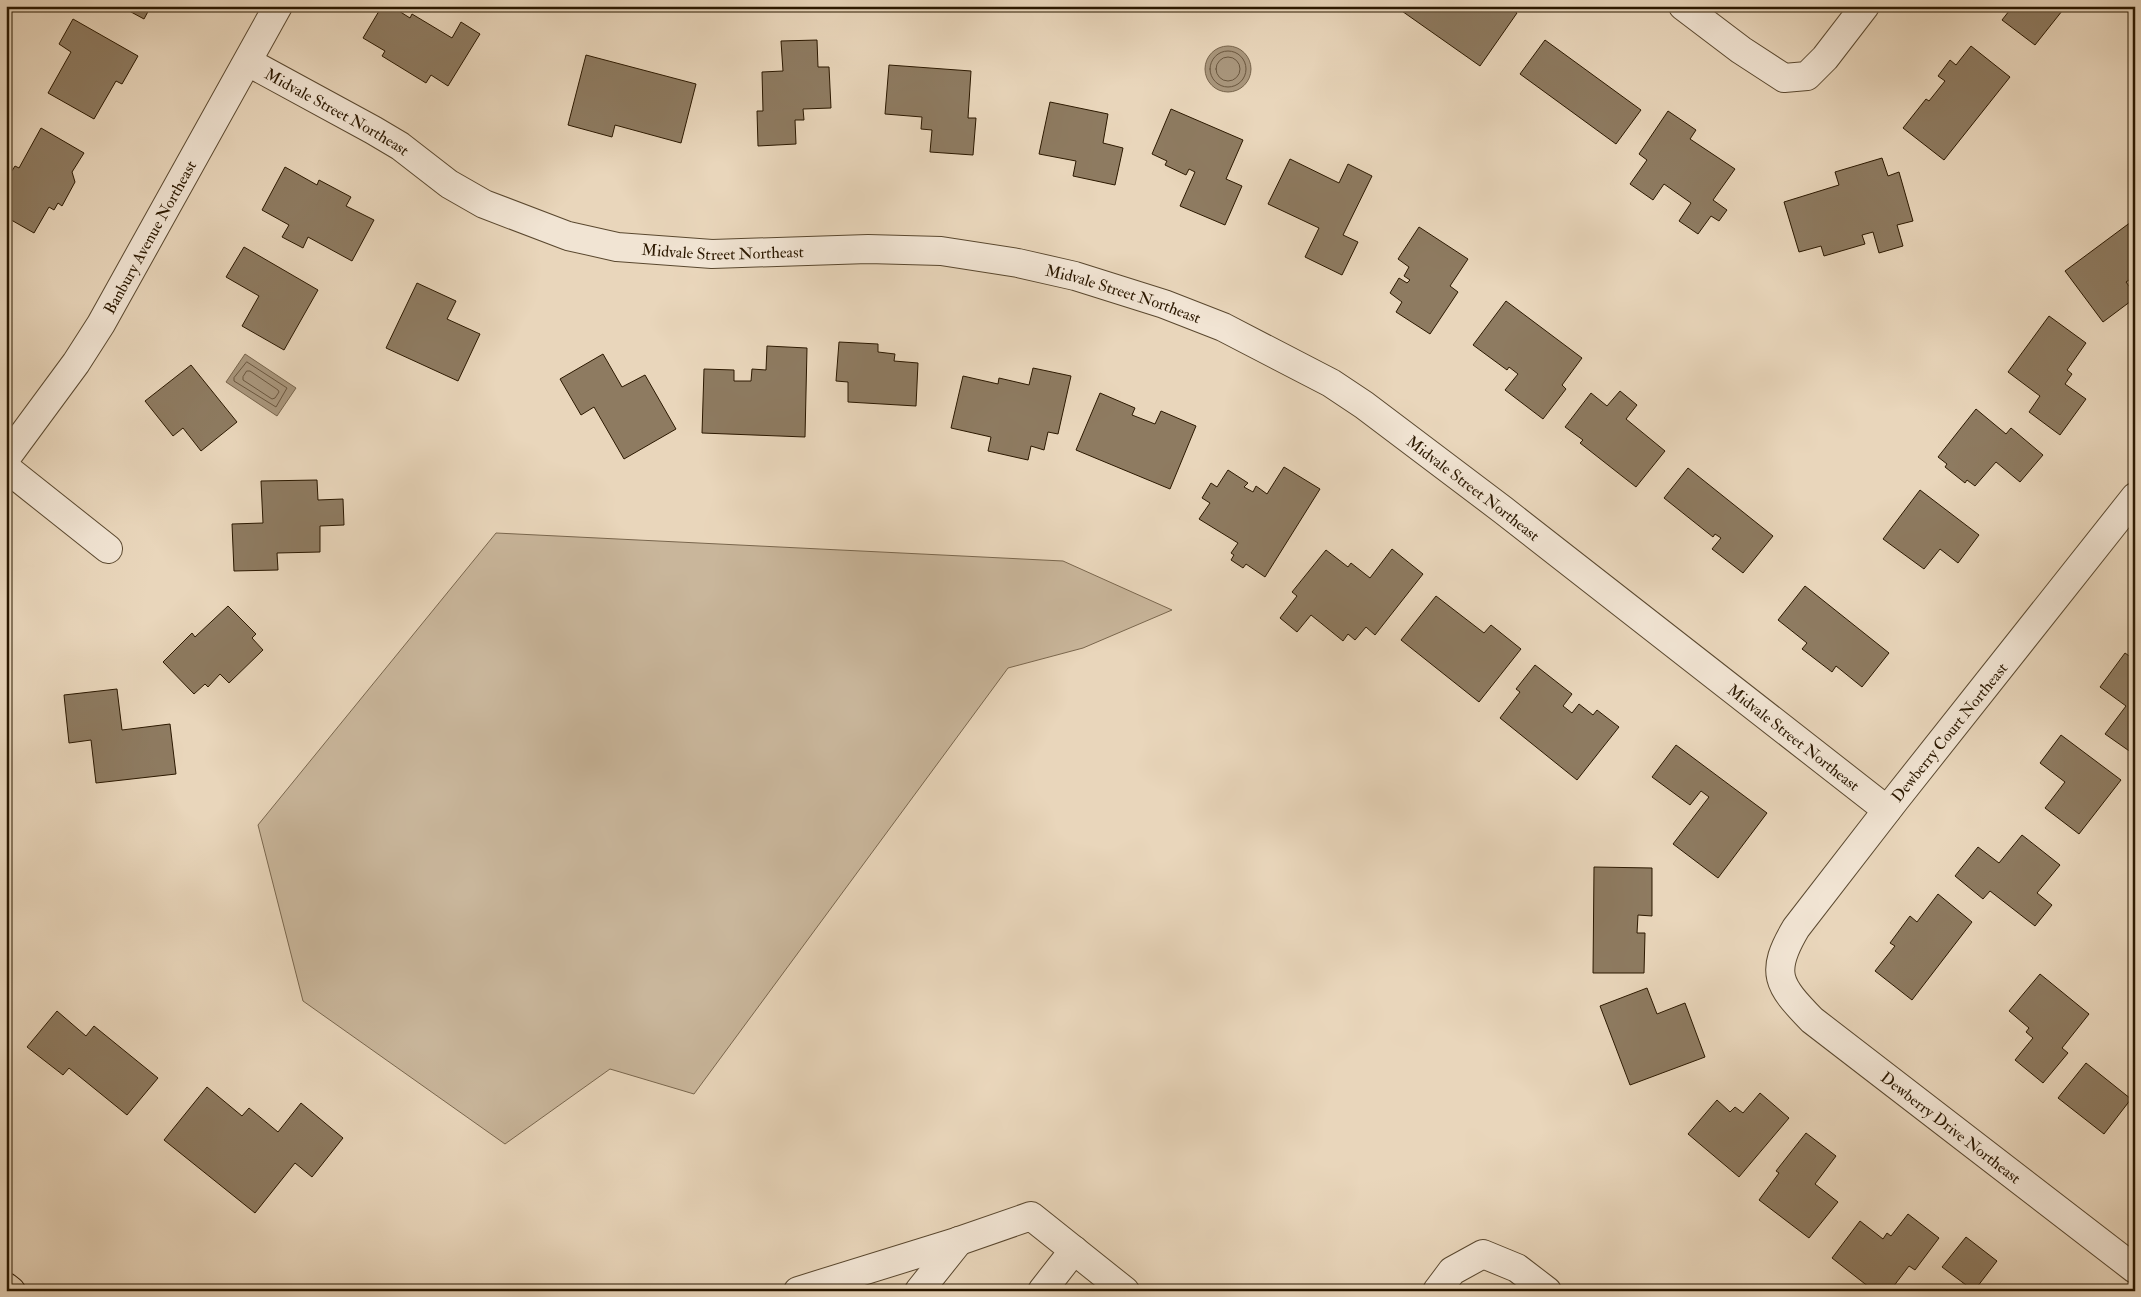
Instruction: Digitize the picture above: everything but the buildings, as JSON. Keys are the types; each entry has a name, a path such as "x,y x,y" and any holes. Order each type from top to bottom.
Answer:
{"main road":[{"path":"6,1287 11,1291"}],"street":[{"name":"Banbury Avenue Northeast","path":"6,458 76,363 100,324 278,6"},
{"path":"1683,6 1784,78 1806,76 1824,58 1865,6"},
{"name":"Midvale Street Northeast","path":"248,62 374,130 400,146 449,184 484,204 568,236 617,247 712,254 868,249 941,251 1018,263 1075,276 1164,304 1223,327 1331,382 1372,410 1887,810"},
{"path":"6,468 108,549"},
{"name":"Dewberry Court Northeast","path":"1780,975 1784,947 1796,928 2135,497"},
{"name":"Dewberry Drive Northeast","path":"1780,975 1787,993 1812,1020 2135,1270"},
{"path":"798,1291 959,1242 1032,1216 1125,1291"},
{"path":"919,1291 959,1242"},
{"path":"1042,1291 1074,1250"},
{"path":"1437,1291 1452,1271 1483,1254 1517,1268 1547,1291"}],"shaded area":[{"path":"496,533 1063,561 1172,610 1083,648 1008,668 694,1094 610,1069 505,1144 303,1001 258,825"}],"water":[{"path":"1224,46 1232,46 1241,50 1247,56 1251,69 1247,82 1241,88 1232,92 1224,92 1215,88 1209,82 1205,73 1205,65 1209,56 1215,50"},
{"path":"245,354 296,388 277,416 226,382"}]}
